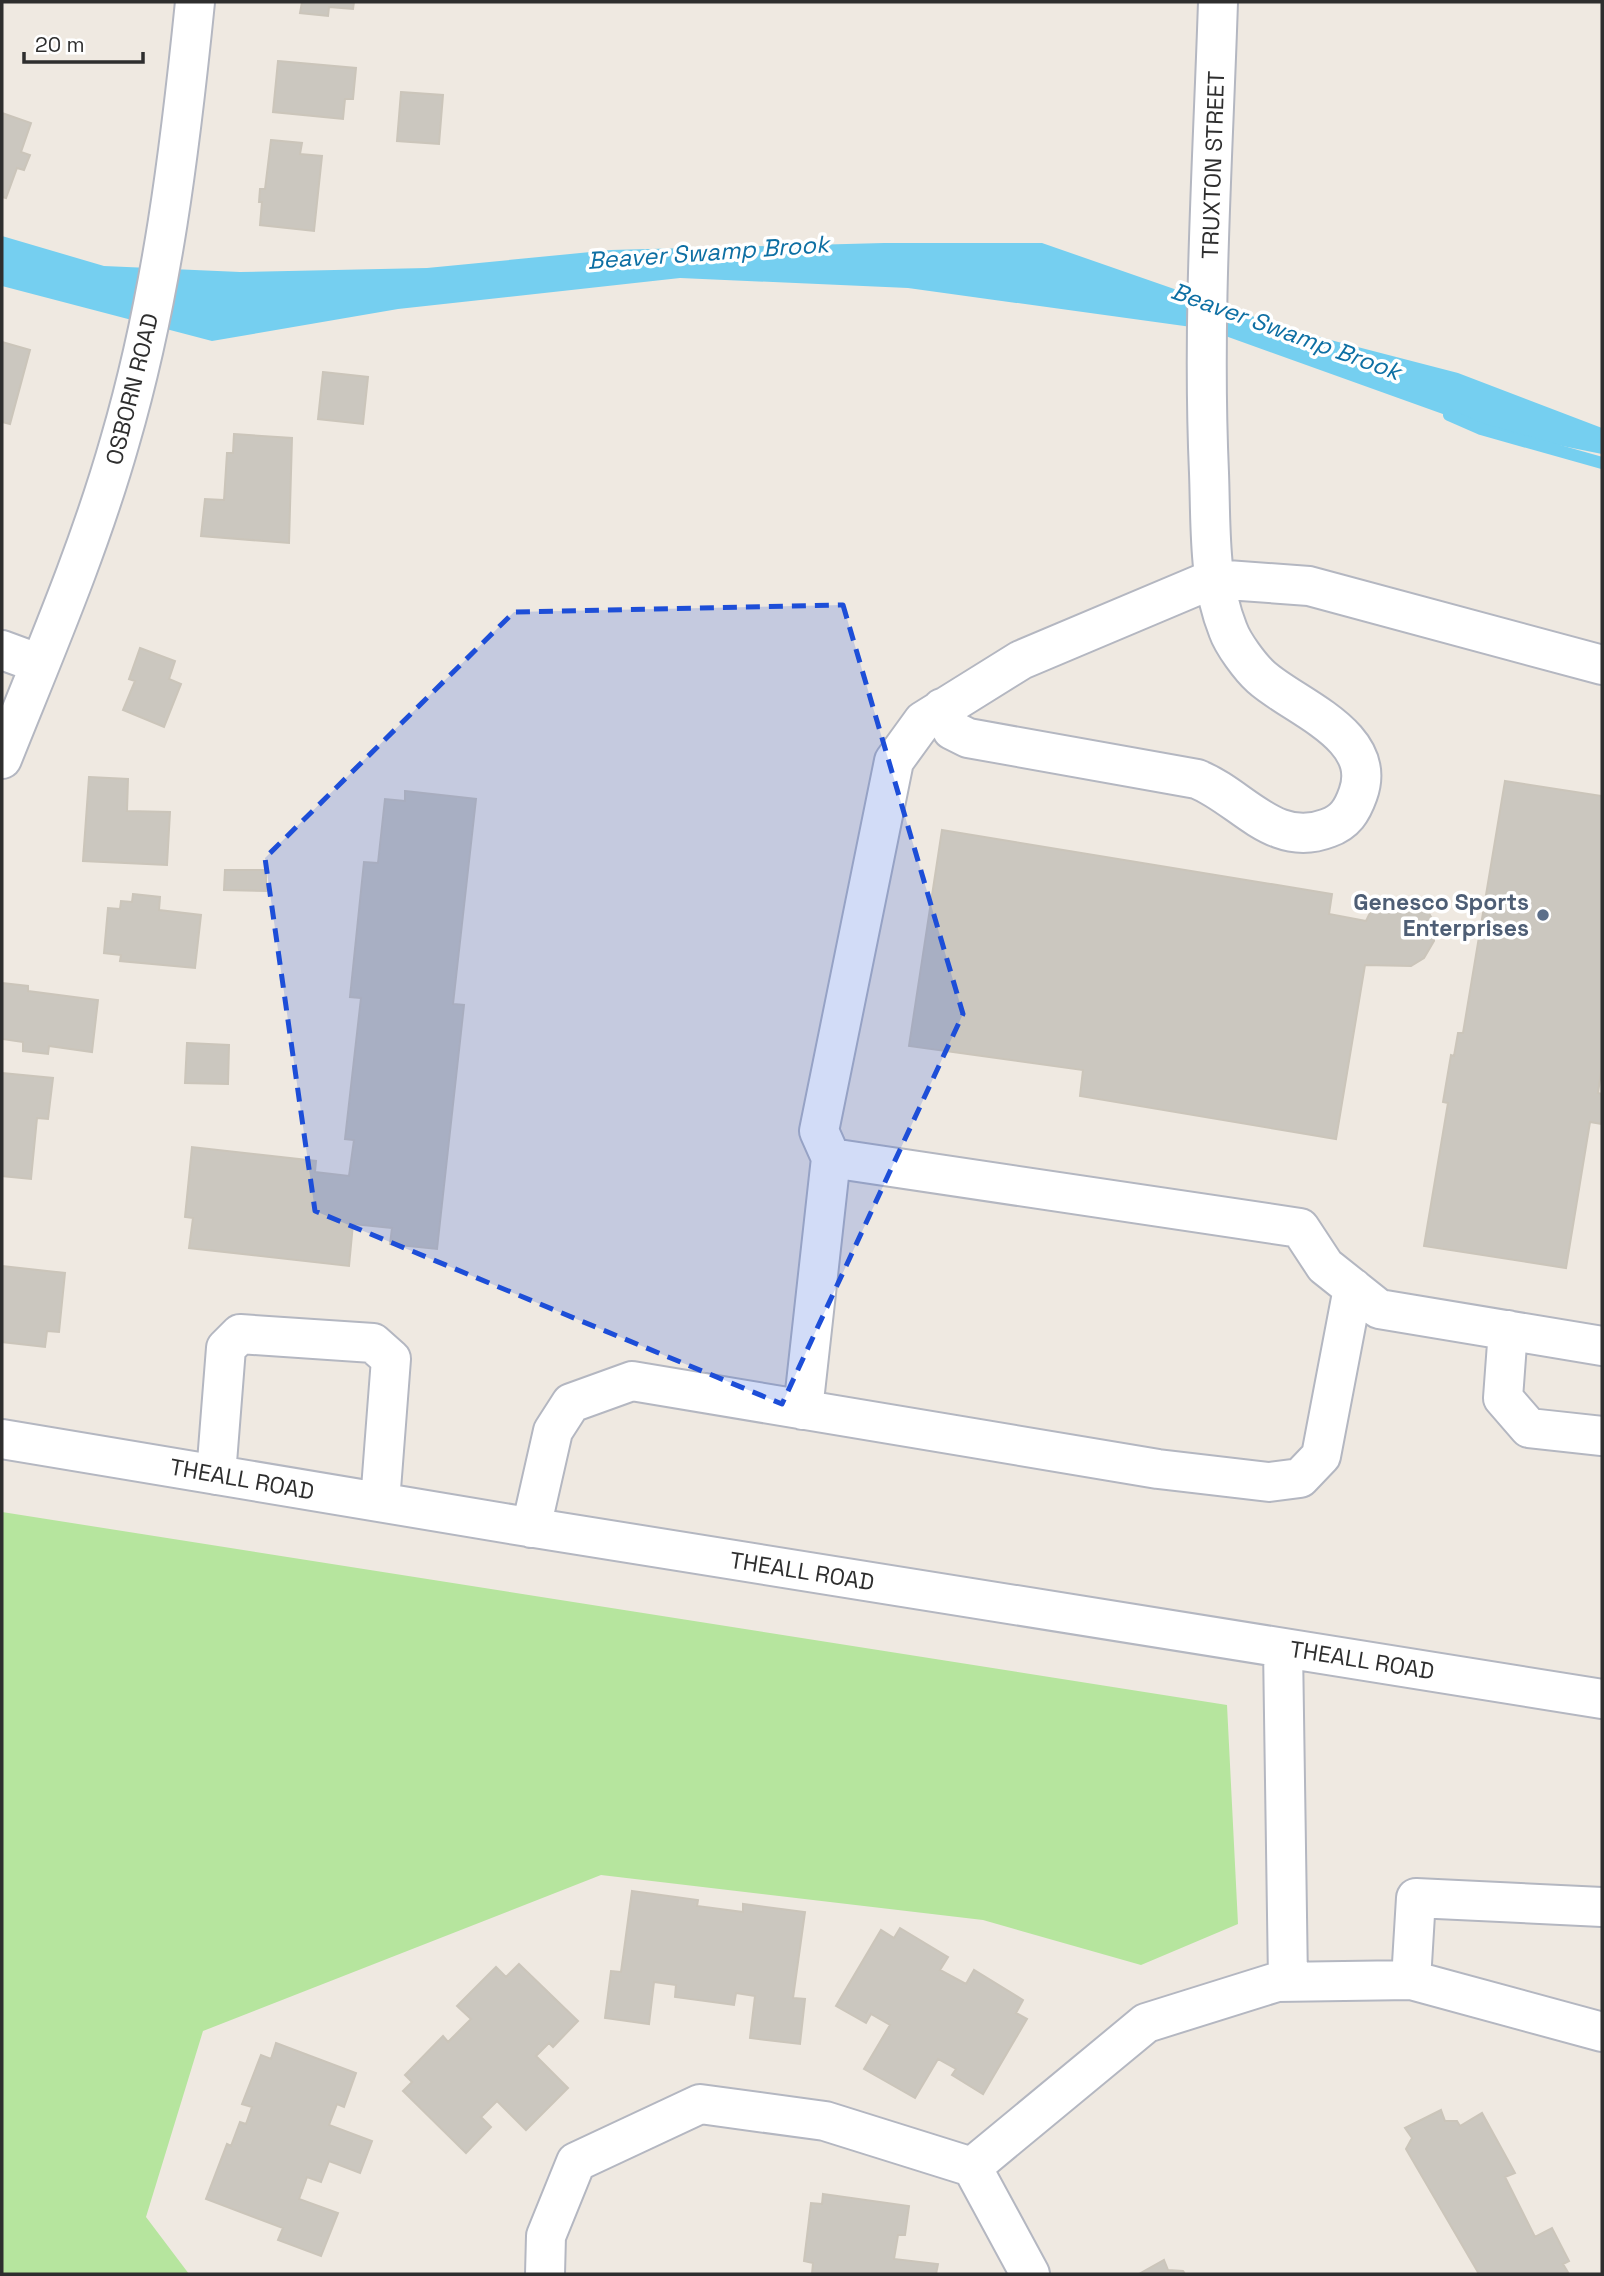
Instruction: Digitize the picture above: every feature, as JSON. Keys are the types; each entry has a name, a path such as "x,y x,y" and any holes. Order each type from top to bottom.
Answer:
{"street":[{"name":"OSBORN ROAD","path":"2,760 101,505 143,356 164,253 183,123 195,2"},
{"name":"TRUXTON STREET","path":"942,708 952,730 968,738 1197,779 1214,786 1266,824 1289,834 1315,833 1338,824 1352,811 1360,790 1359,766 1349,742 1335,727 1260,676 1228,632 1213,579 1206,403 1218,2"},
{"path":"803,1410 831,1158 819,1131 894,761 923,720 1021,660 1213,579 1309,586 1602,665"},
{"path":"2,650 40,664"},
{"path":"831,1158 1300,1228 1325,1266 1379,1309 1602,1346"},
{"path":"531,1528 553,1431 571,1403 632,1381 1158,1469 1269,1482 1300,1478 1321,1456 1353,1288"},
{"path":"1508,1330 1503,1398 1529,1428 1602,1436"},
{"path":"216,1475 226,1348 240,1334 373,1343 391,1359 380,1502"},
{"name":"THEALL ROAD","path":"2,1439 531,1528 1602,1699"},
{"path":"1283,1648 1288,1982"},
{"path":"1411,1980 1416,1898 1602,1907"},
{"path":"972,2167 1146,2023 1277,1982 1411,1980 1602,2032"},
{"path":"545,2274 546,2236 576,2162 700,2104 825,2121 972,2167 1030,2274"}],"highlighted area":[{"path":"843,605 963,1014 782,1404 315,1211 265,858 514,612"}],"green space":[{"path":"2,1512 1227,1705 1238,1924 1141,1965 983,1920 601,1875 203,2031 146,2217 189,2274 2,2274"}],"water":[{"path":"2,236 104,266 240,272 427,268 611,250 884,243 1042,243 1292,330 1458,373 1602,428 1602,454 1493,432 1206,329 908,288 680,278 398,309 212,341 2,286"}],"building":[{"path":"302,2 354,2 353,9 329,7 328,16 300,13"},
{"path":"278,61 356,68 353,99 345,99 343,119 273,112"},
{"path":"401,92 443,95 439,144 397,141"},
{"path":"2,113 31,123 21,152 30,155 24,170 17,168 6,198 2,197"},
{"path":"271,140 302,143 300,154 322,156 314,231 260,225 260,189 265,189"},
{"path":"2,342 30,350 10,424 2,422"},
{"path":"323,372 368,377 363,424 318,419"},
{"path":"234,434 292,438 289,543 201,536 205,499 224,500 227,453 233,453"},
{"path":"140,648 175,661 169,679 181,684 164,727 123,710 135,681 129,679"},
{"path":"89,777 128,779 127,811 170,812 167,865 83,861"},
{"name":"Genesco Sports Enterprises","path":"1505,781 1602,796 1602,1066 1598,1093 1602,1094 1602,1124 1590,1122 1566,1268 1424,1246 1448,1103 1443,1102 1451,1055 1454,1056 1458,1033 1463,1033"},
{"path":"405,791 476,799 453,1004 464,1005 437,1249 390,1244 392,1228 353,1224 349,1266 189,1248 193,1218 185,1217 192,1147 316,1161 315,1172 349,1176 354,1140 345,1139 361,998 350,997 364,862 378,863 385,799 405,801"},
{"path":"942,830 1332,894 1329,914 1366,921 1371,911 1383,901 1409,898 1429,913 1434,923 1434,941 1424,958 1411,966 1365,965 1336,1139 1080,1096 1083,1070 909,1046"},
{"path":"225,870 266,870 266,891 224,890"},
{"path":"133,894 160,897 159,910 201,915 195,968 120,961 121,955 104,953 108,908 120,909 121,901 132,902"},
{"path":"2,983 28,986 28,991 98,1000 92,1052 49,1046 48,1054 23,1051 23,1042 2,1039"},
{"path":"187,1043 229,1045 228,1084 185,1083"},
{"path":"2,1073 53,1078 48,1119 37,1118 31,1179 2,1176"},
{"path":"2,1266 65,1273 59,1332 47,1331 45,1347 2,1342"},
{"path":"632,1891 698,1900 697,1906 743,1912 743,1904 805,1912 793,1998 805,1999 800,2044 750,2038 755,1996 736,1993 734,2005 675,1997 676,1985 654,1982 649,2024 605,2018 611,1971 621,1972"},
{"path":"900,1928 948,1957 940,1970 966,1984 974,1970 1023,2000 1016,2013 1027,2019 983,2094 952,2075 956,2069 938,2059 915,2098 864,2069 890,2025 871,2014 866,2023 836,2006 881,1930 894,1938"},
{"path":"519,1964 578,2021 553,2047 549,2043 536,2056 568,2088 526,2130 497,2101 481,2117 491,2127 466,2153 403,2091 412,2082 405,2075 443,2036 448,2042 471,2019 457,2006 496,1967 506,1977"},
{"path":"276,2043 356,2073 344,2107 337,2104 329,2125 372,2141 360,2173 329,2161 321,2182 307,2177 299,2199 338,2213 321,2256 278,2240 283,2228 206,2199 227,2144 231,2146 240,2122 246,2124 252,2107 242,2104 261,2055 271,2059"},
{"path":"1441,2110 1445,2121 1457,2121 1460,2126 1482,2113 1515,2173 1505,2177 1535,2237 1552,2228 1569,2261 1563,2264 1569,2274 1479,2274 1406,2149 1412,2138 1405,2128"},
{"path":"823,2194 909,2206 905,2235 898,2235 894,2259 938,2264 936,2274 812,2274 813,2263 804,2261 811,2203 822,2204"},
{"path":"1164,2260 1168,2270 1183,2271 1185,2274 1139,2274"}],"waterway":[{"name":"Beaver Swamp Brook","path":"1449,415 1481,429 1602,463"}],"place":[{"name":"Genesco Sports Enterprises","path":"1543,915"}]}
